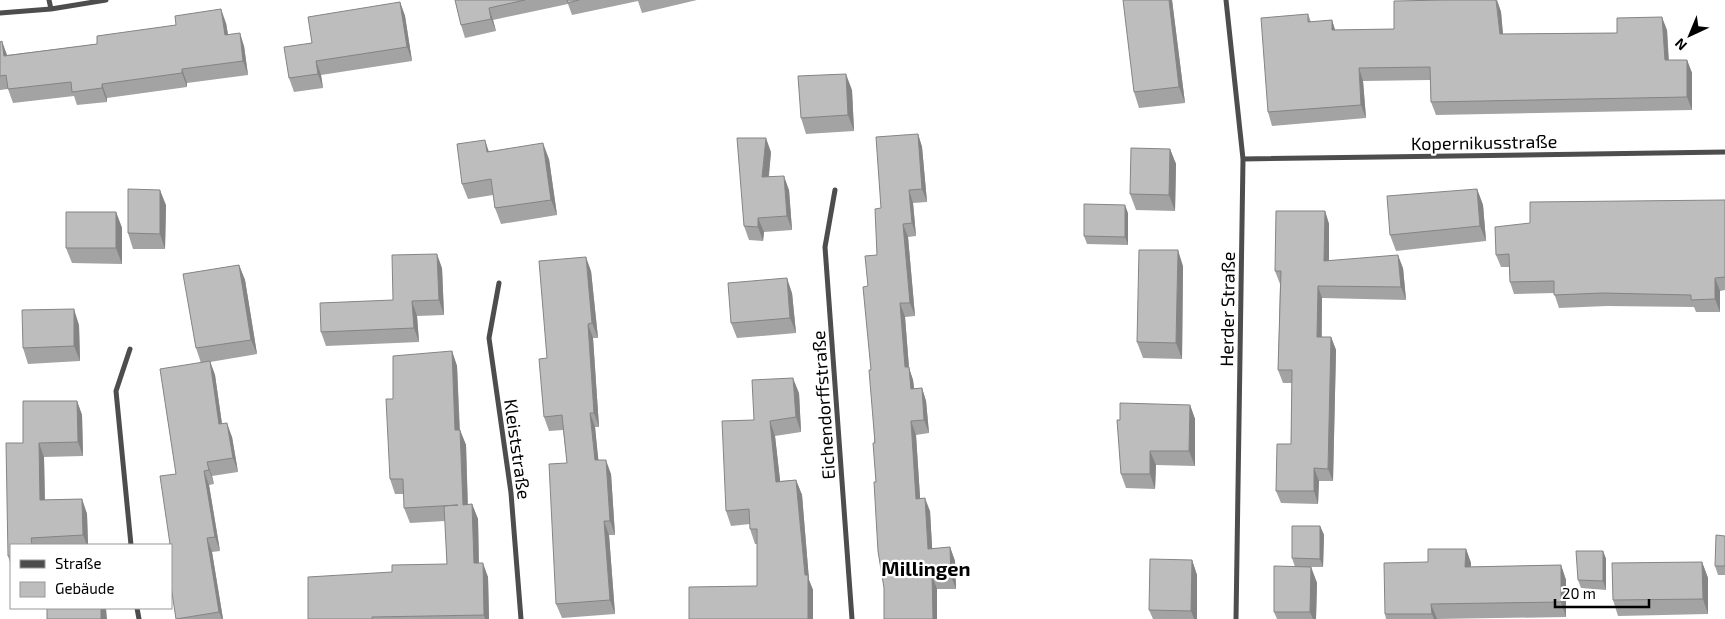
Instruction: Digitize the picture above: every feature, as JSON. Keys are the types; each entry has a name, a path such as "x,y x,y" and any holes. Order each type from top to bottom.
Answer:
{"street":[{"path":"49,0 51,9"},
{"path":"0,13 51,9 106,0"},
{"name":"Herder Straße","path":"1226,0 1243,159 1236,619"},
{"name":"Kopernikusstraße","path":"1243,159 1725,152"},
{"name":"Eichendorffstraße","path":"835,190 825,247 852,619"},
{"name":"Kleiststraße","path":"499,283 489,338 511,492 521,619"},
{"path":"130,349 116,391 131,544"}],"building":[{"path":"455,0 525,0 489,8 491,19 461,25"},
{"path":"567,0 579,0 568,3"},
{"path":"1123,0 1169,0 1179,87 1134,92"},
{"path":"1496,0 1500,34 1617,33 1617,18 1662,17 1665,60 1687,60 1687,97 1431,102 1430,67 1359,68 1361,105 1268,112 1261,18 1308,14 1308,22 1332,20 1332,30 1394,29 1394,1"},
{"path":"400,2 407,47 316,61 318,74 289,78 284,47 312,43 308,17"},
{"path":"221,9 225,35 240,33 243,61 182,69 182,73 102,84 102,88 72,92 71,82 8,89 6,75 0,76 0,42 2,41 4,56 97,44 97,36 176,25 175,16"},
{"path":"846,74 848,115 801,118 798,76"},
{"path":"918,134 922,189 909,190 912,223 903,224 910,303 900,303 905,367 909,367 911,389 922,388 924,420 911,421 916,499 925,498 928,549 950,547 951,576 932,576 933,619 884,619 884,588 878,551 874,482 876,482 873,443 875,443 869,370 871,370 863,287 868,286 865,256 877,255 875,209 881,208 876,137"},
{"path":"737,138 766,138 762,177 784,176 787,216 758,218 758,227 744,226"},
{"path":"485,140 487,152 543,143 551,200 495,208 491,179 462,184 457,144"},
{"path":"1131,148 1170,149 1169,195 1130,194"},
{"path":"128,189 160,190 160,234 128,233"},
{"path":"1477,189 1480,226 1390,235 1387,196"},
{"path":"1725,200 1725,277 1715,278 1715,299 1691,300 1691,295 1602,293 1554,295 1554,281 1510,282 1509,254 1496,255 1495,227 1530,223 1530,202"},
{"path":"1084,204 1125,205 1125,237 1084,236"},
{"path":"1276,211 1325,211 1324,261 1398,255 1401,287 1318,286 1317,337 1331,337 1328,469 1314,468 1314,491 1276,491 1277,444 1291,444 1292,370 1278,370 1281,271 1275,271"},
{"path":"66,212 116,212 116,248 66,248"},
{"path":"1139,250 1178,250 1176,343 1137,342"},
{"path":"437,254 439,300 412,301 414,328 321,332 320,303 393,300 392,255"},
{"path":"586,257 592,323 588,324 594,413 590,413 595,460 606,460 610,521 604,521 610,600 556,604 549,464 567,463 562,415 544,417 539,359 547,358 539,261"},
{"path":"239,265 251,340 196,348 183,274"},
{"path":"787,278 790,318 731,323 728,283"},
{"path":"74,309 74,346 23,348 22,310"},
{"path":"452,351 455,430 460,430 463,505 472,504 474,563 483,563 484,615 308,619 308,577 392,572 392,565 447,564 444,506 458,505 404,508 403,479 390,479 386,399 393,399 393,356"},
{"path":"210,361 219,424 227,423 233,458 207,462 209,470 204,471 215,537 207,538 219,612 176,619 172,593 172,544 170,544 160,476 176,474 160,369"},
{"path":"793,378 796,417 770,421 776,482 796,480 805,575 808,575 808,619 689,619 689,587 757,586 757,529 750,529 749,509 726,511 722,421 754,420 752,380"},
{"path":"23,401 77,401 78,442 39,443 40,500 82,499 83,535 31,538 32,544 10,544 10,556 8,556 6,443 23,443"},
{"path":"1120,403 1190,405 1189,451 1150,451 1150,474 1121,474 1117,420 1120,420"},
{"path":"1292,526 1320,526 1320,559 1292,558"},
{"path":"1716,535 1725,536 1725,566 1715,566"},
{"path":"1428,549 1466,549 1465,567 1561,565 1561,602 1431,604 1432,614 1385,614 1384,563 1428,562"},
{"path":"1576,551 1603,551 1603,581 1578,580"},
{"path":"1150,559 1192,560 1191,611 1149,610"},
{"path":"1702,562 1703,599 1613,600 1612,563"},
{"path":"1274,566 1311,567 1310,612 1274,612"},
{"path":"47,609 101,609 101,619 47,619"}],"district":[{"name":"Millingen","path":"926,568"}]}
